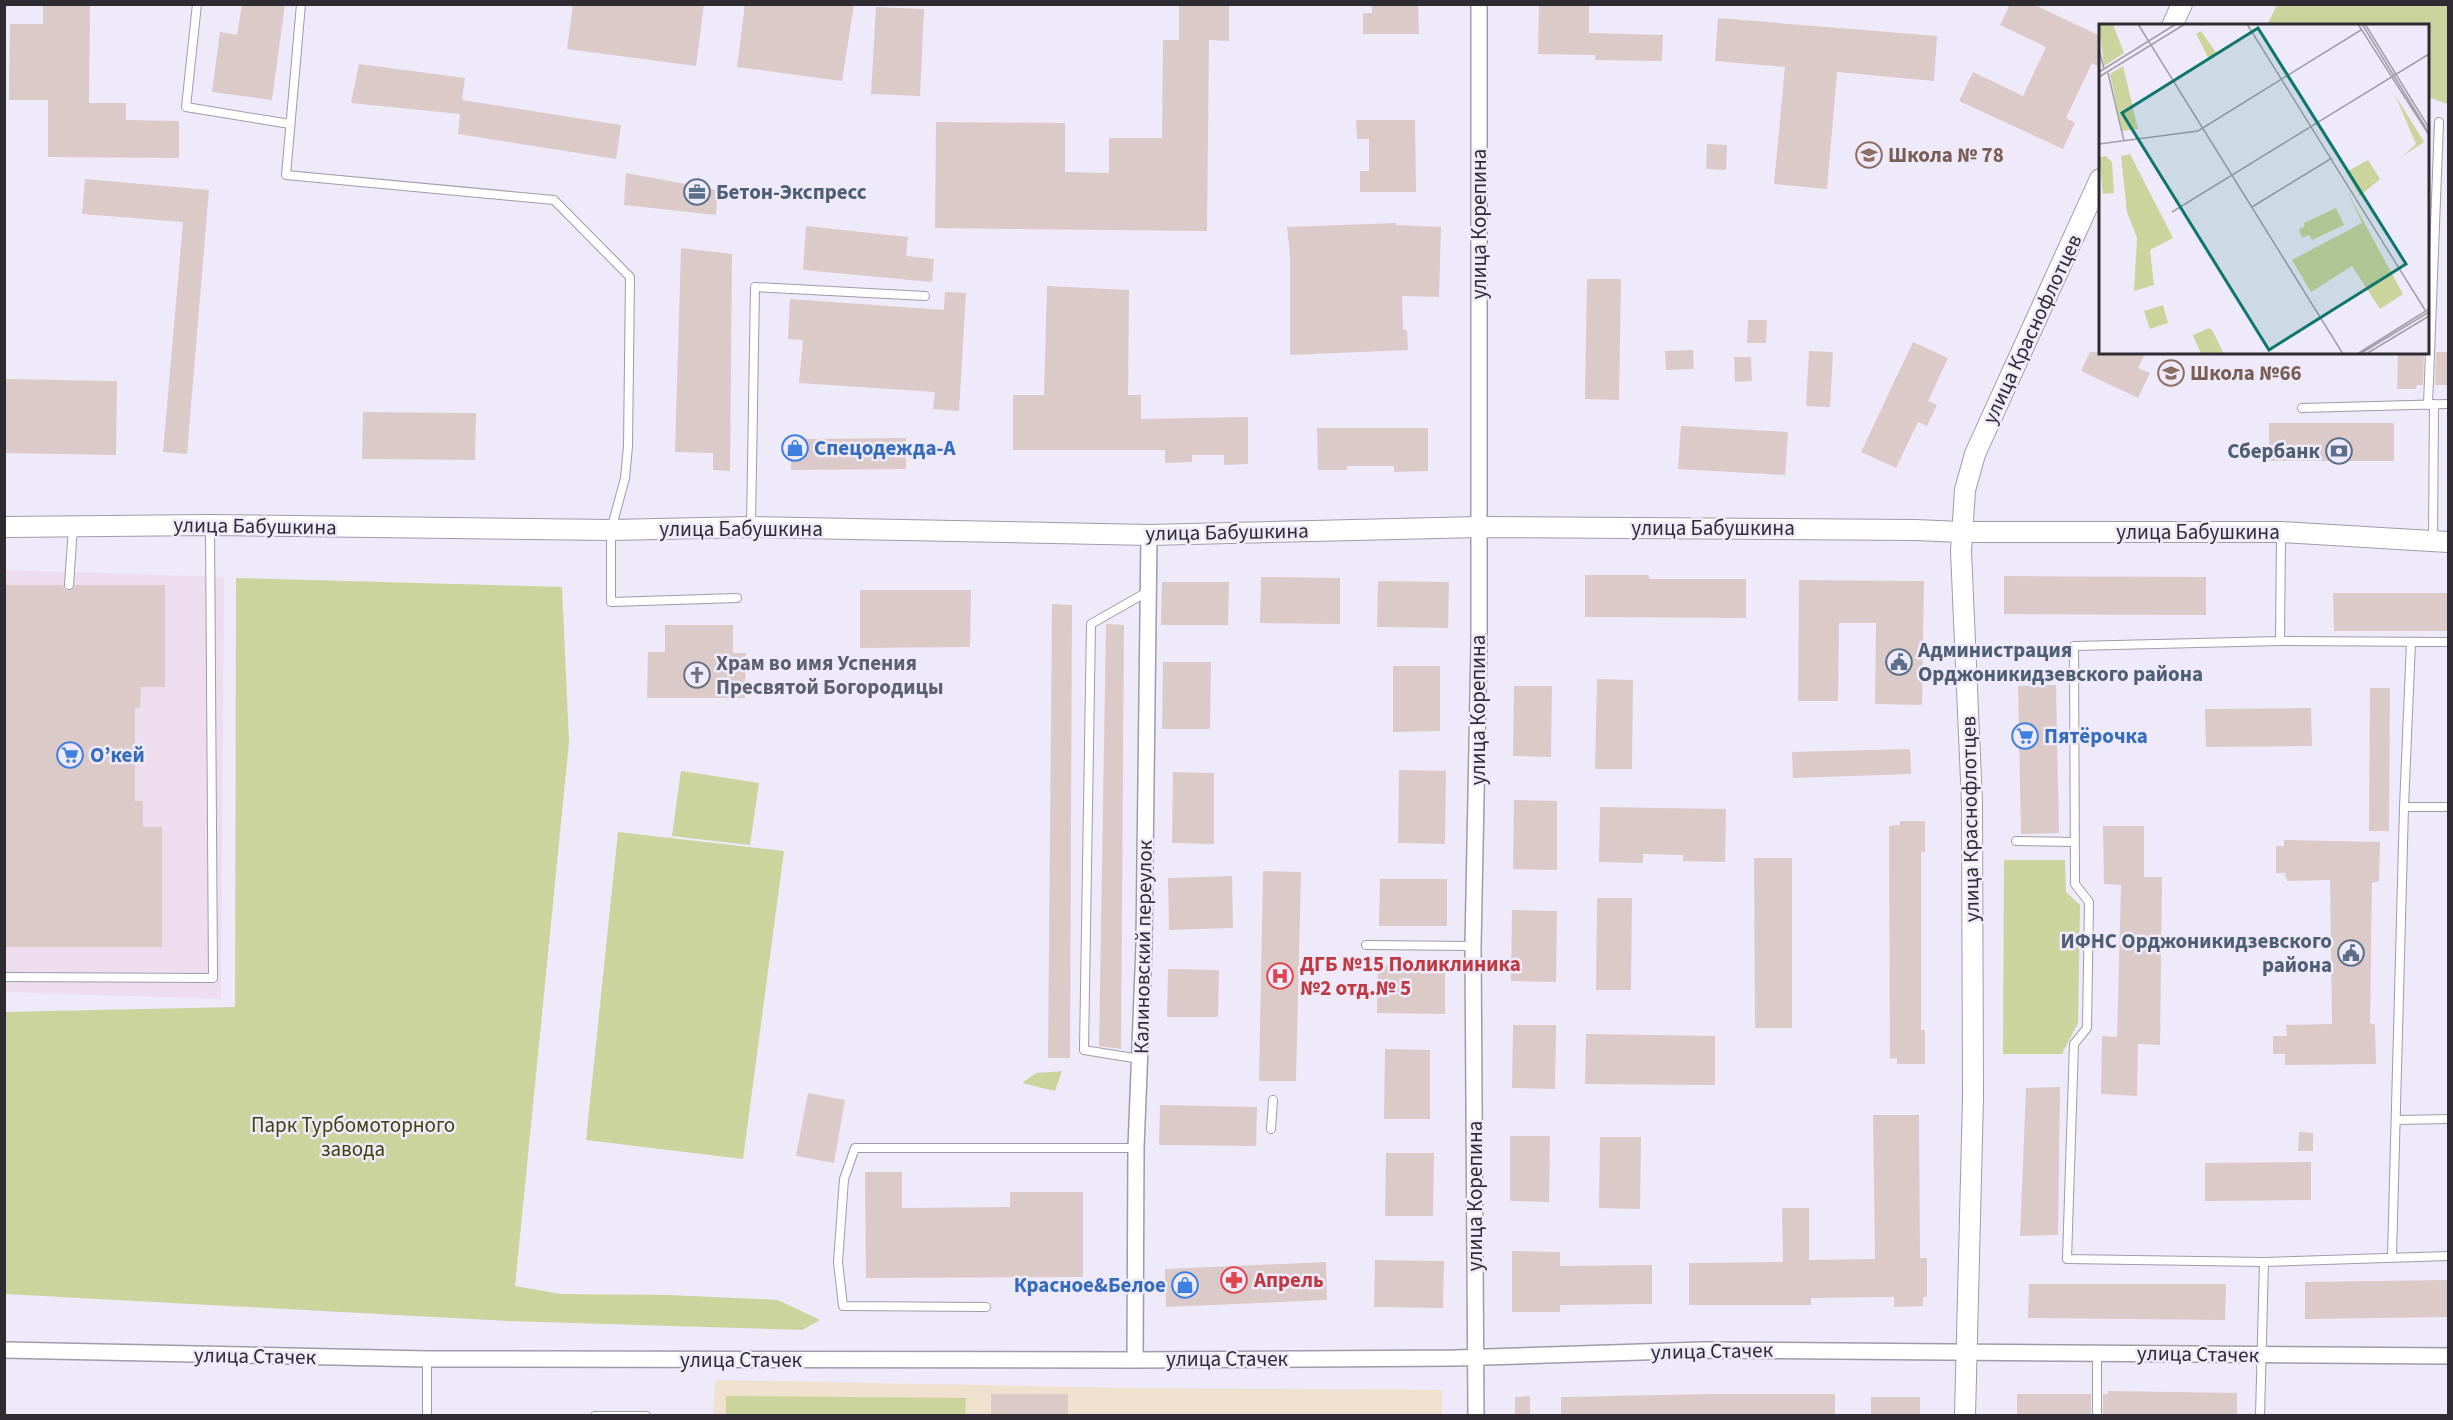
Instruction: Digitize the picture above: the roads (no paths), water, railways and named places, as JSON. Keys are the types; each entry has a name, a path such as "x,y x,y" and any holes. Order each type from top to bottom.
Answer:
{"street":[{"name":"улица Корепина","path":"1476,1416 1473,946 1478,770 1479,4"},
{"path":"2173,24 2182,4"},
{"name":"улица Краснофлотцев","path":"1965,1416 1973,1098 1972,802 1961,551 1965,490 1975,454 2099,181"},
{"name":"улица Бабушкина","path":"4,527 210,525 611,530 751,526 1149,535 1479,526 1962,532 2281,532 2441,542"},
{"name":"Калиновский переулок","path":"1135,1360 1136,1148 1144,945 1149,535"},
{"name":"улица Стачек","path":"4,1350 427,1359 1135,1360 1477,1357 1703,1350 2448,1356"}],"lane":[{"path":"196,4 186,107 290,124"},
{"path":"301,4 286,175 554,200 630,277 628,446 625,478 611,530 611,602 737,598"},
{"path":"2439,122 2431,404 2441,542"},
{"path":"751,526 755,287 925,296"},
{"path":"2302,408 2448,404"},
{"path":"4,976 213,978 210,525"},
{"path":"69,585 74,526"},
{"path":"2280,641 2281,532"},
{"path":"1140,1059 1084,1050 1091,624 1148,592"},
{"path":"2448,642 2280,641 2074,646 2075,884 2089,902 2087,1028 2074,1044 2067,1259 2264,1262 2392,1256 2448,1256"},
{"path":"2392,1256 2404,807 2411,642"},
{"path":"2404,807 2448,807"},
{"path":"2016,842 2075,842"},
{"path":"1366,945 1473,946"},
{"path":"1271,1129 1273,1100"},
{"path":"2397,1120 2448,1119"},
{"path":"986,1307 843,1306 838,1262 843,1179 855,1148 1136,1148"},
{"path":"2260,1416 2264,1262"},
{"path":"2097,1353 2097,1416"},
{"path":"426,1416 427,1359"},
{"path":"595,1416 646,1416"}],"place":[{"name":"Школа № 78","path":"1869,155"},
{"name":"Бетон-Экспресс","path":"697,192"},
{"name":"Школа №66","path":"2171,373"},
{"name":"Спецодежда-А","path":"795,448"},
{"name":"Сбербанк","path":"2339,451"},
{"name":"Администрация Орджоникидзевского района","path":"1899,662"},
{"name":"Храм во имя Успения Пресвятой Богородицы","path":"697,675"},
{"name":"Пятёрочка","path":"2025,736"},
{"name":"О’кей","path":"70,755"},
{"name":"ИФНС Орджоникидзевского района","path":"2351,953"},
{"name":"ДГБ №15 Поликлиника №2 отд.№ 5","path":"1280,976"},
{"name":"Апрель","path":"1234,1280"},
{"name":"Красное&Белое","path":"1185,1285"}],"park label":[{"name":"Парк Турбомоторного завода","path":"353,1137"}]}
